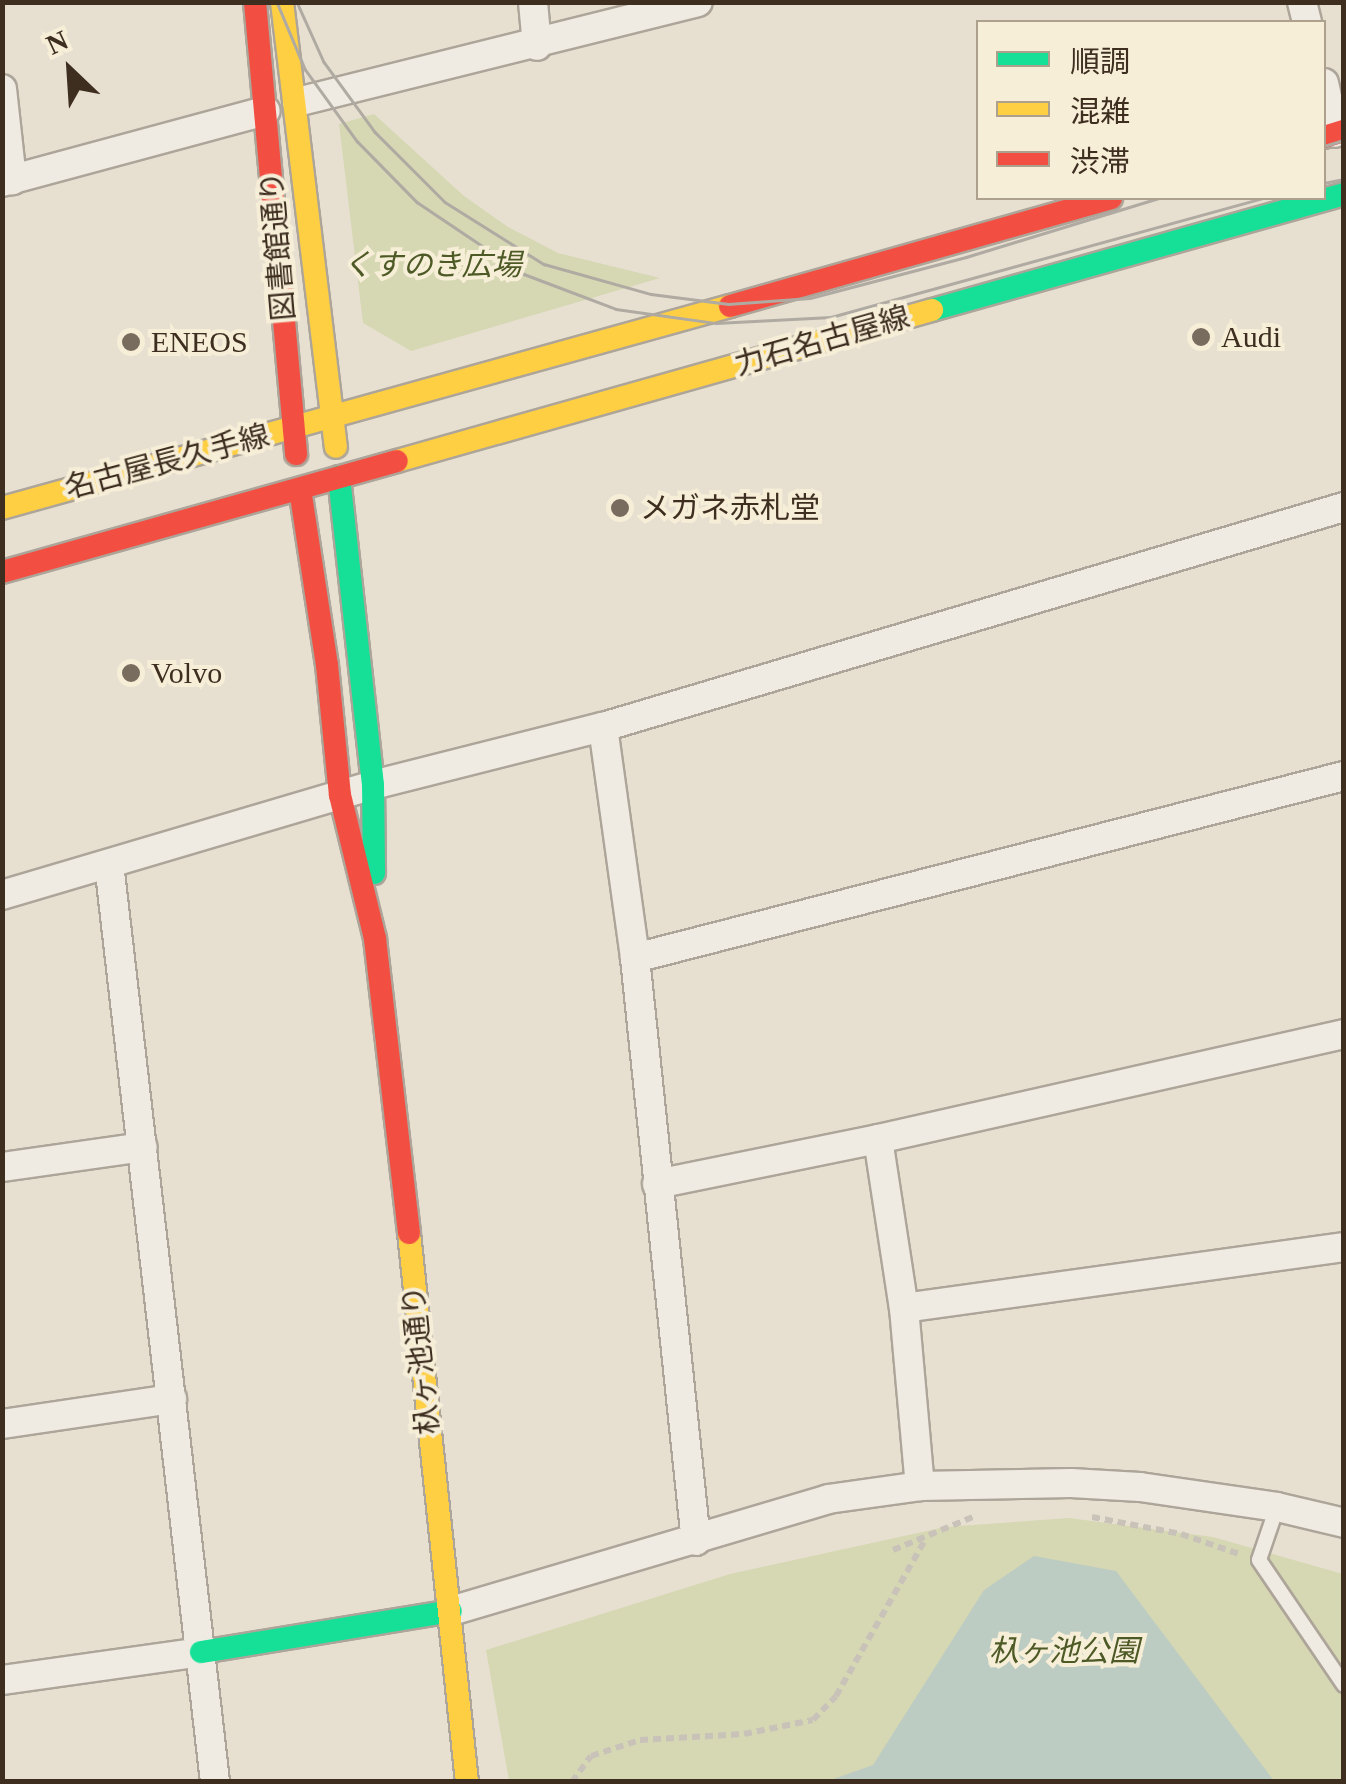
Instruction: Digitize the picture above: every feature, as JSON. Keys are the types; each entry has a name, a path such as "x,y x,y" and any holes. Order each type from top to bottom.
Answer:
{"main road":[{"name":"図書館通り","path":"255,2 300,489"},
{"name":"図書館通り","path":"282,2 298,102 339,477"},
{"name":"力石名古屋線","path":"333,419 1104,200"},
{"name":"力石名古屋線","path":"300,489 1342,202"},
{"name":"名古屋長久手線","path":"2,508 333,419"},
{"name":"杁ヶ池通り","path":"339,477 373,785 375,939 467,1782"},
{"name":"名古屋長久手線","path":"2,572 300,489"},
{"name":"杁ヶ池通り","path":"300,489 340,795 375,939"},
{"path":"201,1652 450,1611"}],"street":[{"path":"533,2 537,46"},
{"path":"298,102 537,46 698,2"},
{"path":"2,89 7,181 266,111"},
{"path":"1326,93 1334,134"},
{"path":"2,895 373,785 603,727 1344,507"},
{"path":"603,727 634,958 696,1541"},
{"path":"634,958 1344,776"},
{"path":"110,864 215,1782"},
{"path":"657,1184 878,1140 1344,1034"},
{"path":"878,1140 904,1308 920,1486"},
{"path":"2,1167 143,1147"},
{"path":"904,1308 1344,1247"},
{"path":"2,1424 172,1399"},
{"path":"450,1611 828,1499 920,1486 1070,1483 1140,1487 1278,1507 1344,1523"},
{"path":"2,1680 201,1652"}],"lane":[{"path":"1278,1507 1259,1560 1344,1685"}],"path":[{"path":"893,1550 990,1514"},
{"path":"1084,1515 1181,1534 1259,1560"},
{"path":"572,1782 591,1756 640,1740 744,1734 813,1720 836,1696 926,1538"}],"green space":[{"name":"くすのき広場","path":"374,114 464,196 508,227 558,253 660,278 411,351 363,323 339,124"},
{"name":"杁ヶ池公園","path":"1069,1518 1213,1537 1343,1574 1343,1781 509,1781 486,1650 730,1574 945,1527"}],"shaded area":[{"path":"1034,1556 1116,1571 1274,1781 828,1781 873,1765 984,1590"}],"tram line":[{"path":"277,2 305,69 357,141 417,202 524,274 616,309 716,323 831,317 1257,200"},
{"path":"297,2 324,62 375,132 445,202 544,264 651,294 728,304 810,298 966,257 1152,200"},
{"path":"1326,145 1344,140"},
{"path":"1326,183 1344,179"}],"traffic: fast":[{"path":"1326,199 1344,194"},
{"path":"932,310 1323,200"},
{"path":"339,477 373,785 374,873"},
{"path":"201,1652 451,1611"}],"traffic: slow":[{"path":"282,2 336,447"},
{"path":"2,508 730,306"},
{"path":"397,461 932,310"},
{"path":"409,1233 467,1782"}],"traffic: jam":[{"path":"255,2 296,454"},
{"path":"1326,136 1344,131"},
{"path":"730,306 1104,200"},
{"path":"2,572 397,461"},
{"path":"300,489 327,665 340,795 375,939 409,1233"}],"place":[{"name":"Audi","path":"1201,337"},
{"name":"ENEOS","path":"131,342"},
{"name":"メガネ赤札堂","path":"620,508"},
{"name":"Volvo","path":"131,673"}]}
